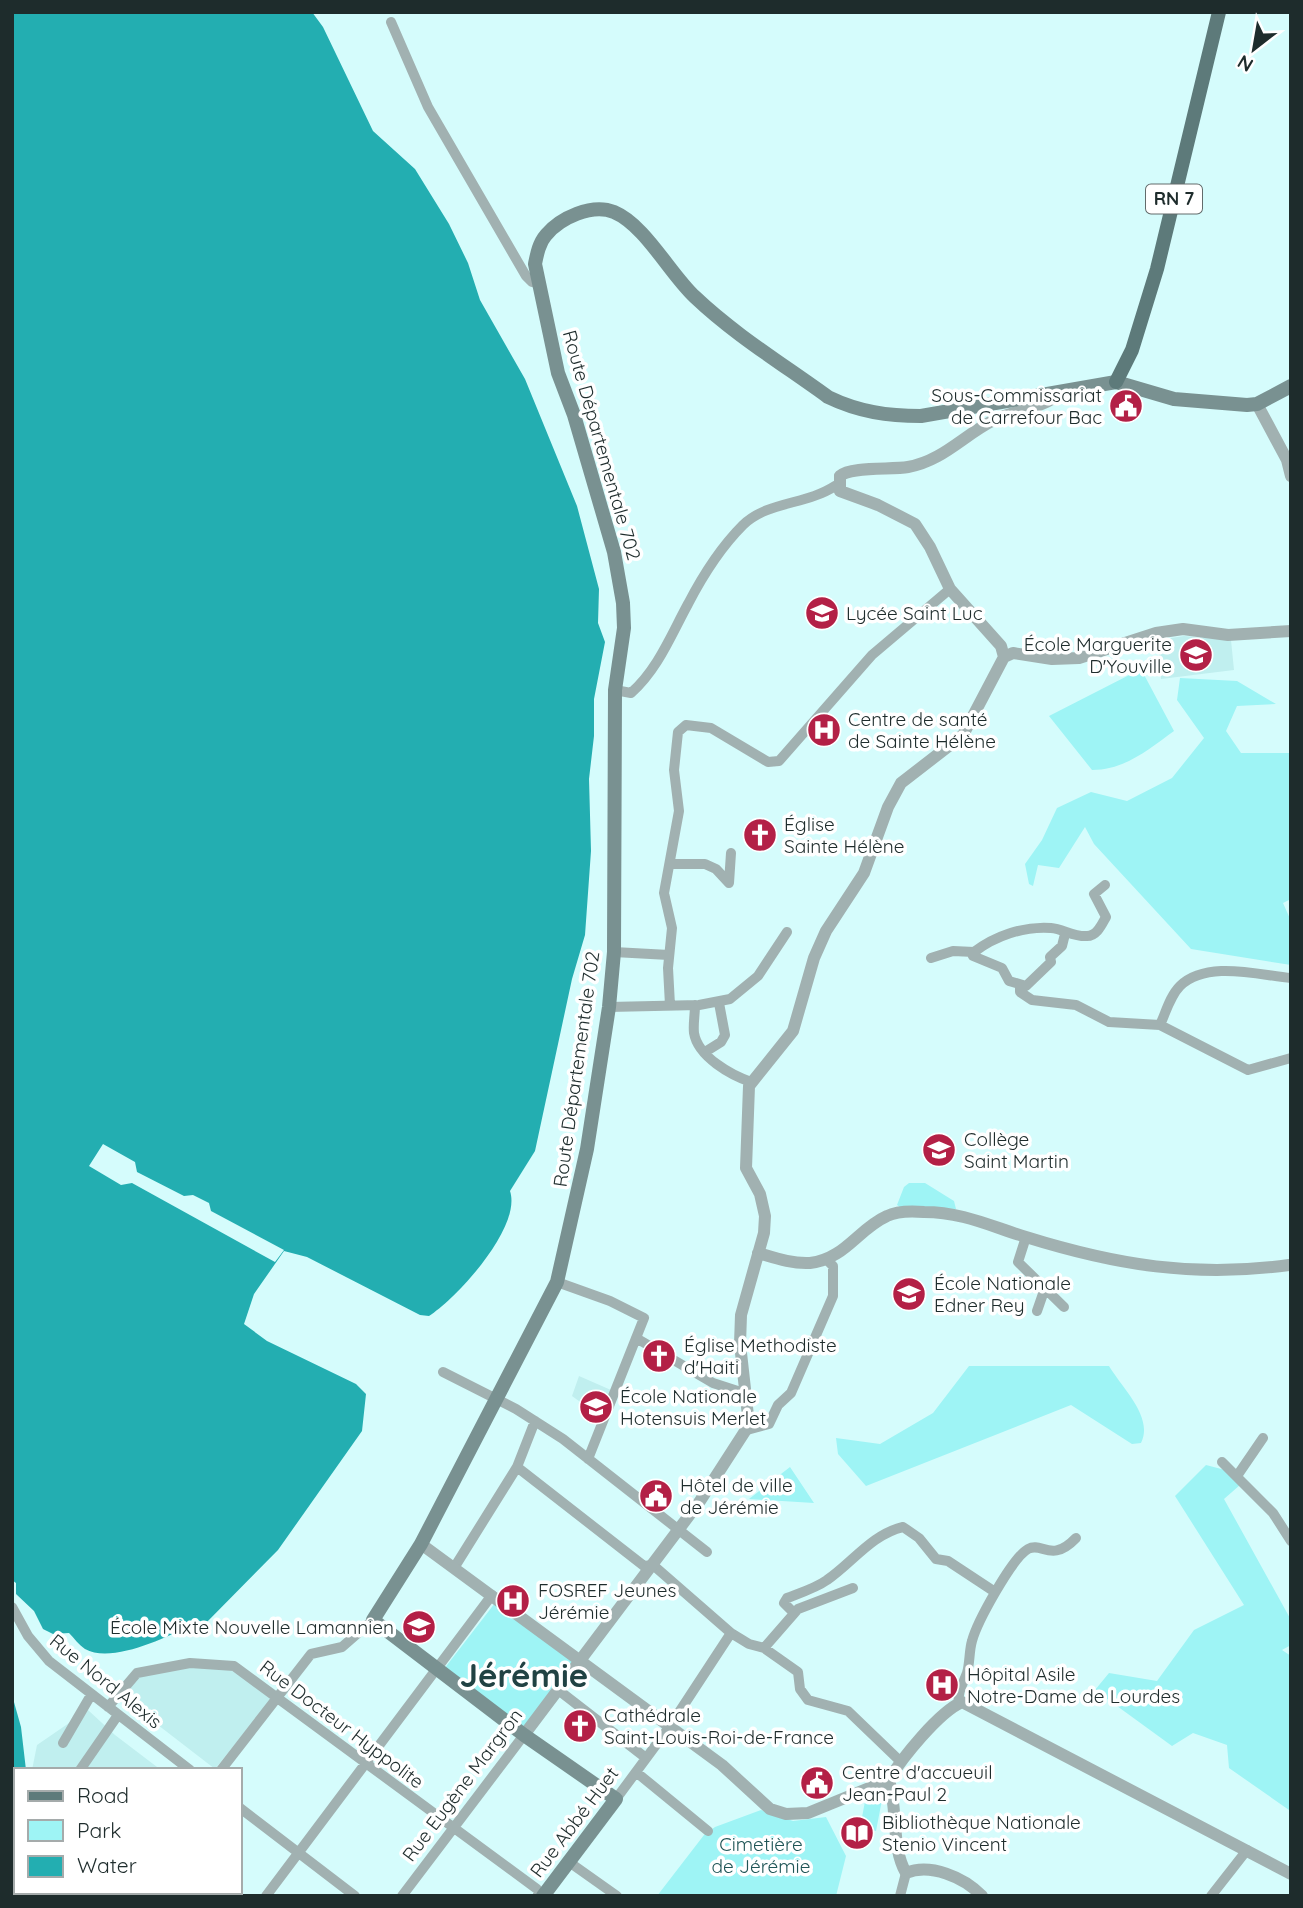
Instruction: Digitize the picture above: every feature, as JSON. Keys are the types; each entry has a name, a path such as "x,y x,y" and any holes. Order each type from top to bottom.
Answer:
{"main road":[{"name":"RN 7","path":"1116,383 1132,350 1157,270 1219,12"},
{"name":"Route Départementale 702","path":"373,1620 421,1544 557,1282 587,1149 609,1007 614,953 615,690 624,628 614,552 574,415 558,373 535,264 545,236 578,214 598,209 614,212 643,236 696,299 828,397 846,406 892,416 922,416 1116,383 1174,399 1257,404"},
{"path":"1257,404 1291,386"},
{"path":"373,1620 524,1735 616,1799"},
{"name":"Rue Abbé Huet","path":"541,1896 616,1799"}],"street":[{"path":"391,22 428,107 526,276 532,282 540,284"},
{"path":"840,491 842,473 908,467 929,461 992,421 1021,409 1046,403 1052,399 1052,395"},
{"path":"1257,404 1287,460 1291,476"},
{"path":"615,690 631,693 644,680 674,636 712,562 744,524 757,513 819,497 835,486 840,491 878,505 915,524 930,547 950,589 1001,646 1004,657"},
{"path":"670,1005 669,955 672,928 664,893 679,811 675,747 682,728 703,725 768,762 779,761 872,655 950,589"},
{"path":"826,1259 833,1266 833,1296 791,1393 778,1405 769,1424 747,1430 750,1413 740,1344 741,1315 765,1216 760,1195 746,1168 747,1101 751,1082 793,1031 814,958 826,931 864,873 888,807 901,783 963,735 1004,657 1013,653 1052,659 1079,658 1156,633 1183,629 1228,635 1291,631"},
{"path":"671,864 705,864 716,869 728,883 731,853"},
{"path":"931,958 953,951 971,952 991,939 1024,930 1054,928 1065,934 1087,936 1099,929 1106,917 1094,894 1105,885"},
{"path":"609,1007 695,1005 730,999 758,976 787,932"},
{"path":"971,952 973,956 1002,968 1009,981 1026,986 1051,962 1050,957 1062,946 1065,934"},
{"path":"614,953 669,955"},
{"path":"1160,1025 1181,986 1202,974 1229,972 1291,978"},
{"path":"1020,985 1020,992 1032,1000 1076,1004 1109,1022 1160,1025 1248,1070 1291,1058"},
{"path":"705,1052 721,1042 725,1035 719,1003"},
{"path":"695,1005 694,1034 705,1052 739,1078 751,1082"},
{"path":"758,1253 790,1262 826,1259 848,1248 886,1216 952,1212 980,1219 1026,1237 1130,1265 1157,1269 1253,1269 1290,1264"},
{"path":"1026,1237 1018,1262 1064,1307"},
{"path":"557,1282 610,1301 644,1318 588,1459"},
{"path":"1037,1311 1045,1288"},
{"path":"636,1338 713,1383 747,1394"},
{"path":"443,1372 535,1421 708,1552"},
{"path":"454,1568 517,1467 535,1421"},
{"name":"Rue Eugène Margron","path":"402,1896 679,1530 747,1430"},
{"path":"1237,1476 1263,1438"},
{"path":"1222,1462 1273,1513 1291,1541"},
{"path":"517,1467 644,1566 653,1565 731,1633 749,1644 764,1648 798,1672 800,1689 808,1700 848,1711 900,1761"},
{"path":"794,1614 784,1603 787,1598 824,1583 864,1548 903,1527 919,1538 936,1559 948,1561 996,1592"},
{"path":"959,1704 958,1695 967,1671 972,1639 996,1592 1028,1549 1050,1553 1062,1550 1076,1538"},
{"path":"421,1544 580,1658 778,1812 808,1814 890,1780"},
{"path":"764,1648 794,1614 838,1591 853,1588"},
{"path":"266,1896 492,1595"},
{"name":"Rue Nord Alexis","path":"12,1607 35,1647 91,1695 187,1768"},
{"path":"223,1768 311,1654 342,1647 373,1620"},
{"name":"Rue Abbé Huet","path":"616,1799 670,1726 731,1633"},
{"name":"Rue Docteur Hyppolite","path":"108,1707 137,1673 190,1663 234,1666 537,1889 541,1896"},
{"path":"557,1689 646,1758"},
{"path":"63,1743 91,1695"},
{"path":"900,1896 906,1872 898,1859 897,1824 890,1780 900,1761 959,1704"},
{"path":"959,1704 975,1707 1291,1874"},
{"path":"81,1768 118,1715"},
{"path":"636,1772 708,1831"},
{"path":"242,1810 355,1896"},
{"path":"1211,1896 1247,1850"},
{"path":"569,1862 617,1896"},
{"path":"906,1872 920,1867 940,1872 964,1882 982,1896"}],"shaded area":[{"name":"École Marguerite D'Youville","path":"1184,636 1231,640 1234,670 1161,679 1158,640"},
{"name":"École Nationale Hotensuis Merlet","path":"579,1376 611,1390 602,1418 572,1396"},
{"path":"197,1665 231,1668 273,1697 214,1768 123,1698 138,1677"},
{"path":"88,1710 115,1735 158,1768 32,1768 37,1745"},
{"path":"48,1894 128,1894 127,1896"}],"green space":[{"path":"1141,669 1174,731 1126,762 1092,770 1049,716"},
{"path":"1180,678 1237,681 1276,704 1237,706 1226,731 1241,753 1291,753 1291,899 1283,903 1291,921 1291,965 1191,949 1094,844 1085,827 1059,868 1038,865 1033,886 1029,884 1025,864 1042,840 1057,808 1091,792 1127,801 1172,778 1204,738 1177,700"},
{"path":"909,1183 925,1183 954,1201 956,1209 900,1207 897,1205 904,1187"},
{"path":"969,1366 1109,1366 1140,1413 1144,1433 1141,1443 1132,1444 1071,1405 866,1486 838,1454 836,1438 880,1444 933,1413"},
{"path":"1206,1465 1229,1471 1240,1485 1224,1499 1291,1620 1291,1645 1282,1650 1291,1656 1289,1810 1229,1768 1227,1745 1193,1733 1172,1746 1095,1690 1109,1673 1157,1681 1194,1630 1244,1605 1175,1496"},
{"path":"790,1467 814,1503 749,1499"},
{"path":"495,1603 574,1660 522,1729 444,1669"},
{"path":"866,1796 882,1800 876,1831 860,1828"},
{"name":"Cimetière de Jérémie","path":"761,1810 793,1821 826,1817 846,1856 836,1896 657,1896 704,1835 715,1827"}],"water":[{"path":"12,12 312,12 323,27 373,131 415,169 449,224 468,263 480,300 525,379 577,506 599,589 598,623 605,642 594,699 594,736 589,779 591,851 585,935 572,979 535,1151 510,1191 511,1206 497,1242 470,1278 429,1316 420,1315 307,1257 284,1251 254,1294 244,1324 267,1341 356,1384 366,1394 362,1431 278,1550 204,1625 194,1632 188,1627 137,1648 109,1653 96,1653 85,1649 69,1633 53,1634 43,1629 34,1611 16,1594 16,1583 12,1580"},
{"path":"12,1695 21,1727 26,1768 14,1768 14,1894 46,1896 12,1896"}],"pier":[{"path":"103,1144 135,1162 137,1172 184,1196 193,1195 209,1203 211,1211 284,1250 275,1262 132,1183 121,1185 89,1166"}],"place":[{"name":"Sous-Commissariat de Carrefour Bac","path":"1126,406"},
{"name":"Lycée Saint Luc","path":"822,613"},
{"name":"École Marguerite D'Youville","path":"1196,655"},
{"name":"Centre de santé de Sainte Hélène","path":"824,730"},
{"name":"Église Sainte Hélène","path":"760,835"},
{"name":"Collège Saint Martin","path":"939,1150"},
{"name":"École Nationale Edner Rey","path":"909,1294"},
{"name":"Église Methodiste d'Haiti","path":"659,1356"},
{"name":"École Nationale Hotensuis Merlet","path":"596,1407"},
{"name":"Hôtel de ville de Jérémie","path":"656,1496"},
{"name":"FOSREF Jeunes Jérémie","path":"513,1601"},
{"name":"École Mixte Nouvelle Lamannien","path":"419,1627"},
{"name":"Hôpital Asile Notre-Dame de Lourdes","path":"942,1685"},
{"name":"Cathédrale Saint-Louis-Roi-de-France","path":"580,1726"},
{"name":"Centre d'accueuil Jean-Paul 2","path":"817,1783"},
{"name":"Bibliothèque Nationale Stenio Vincent","path":"857,1833"}],"district":[{"name":"Jérémie","path":"524,1675"}]}
